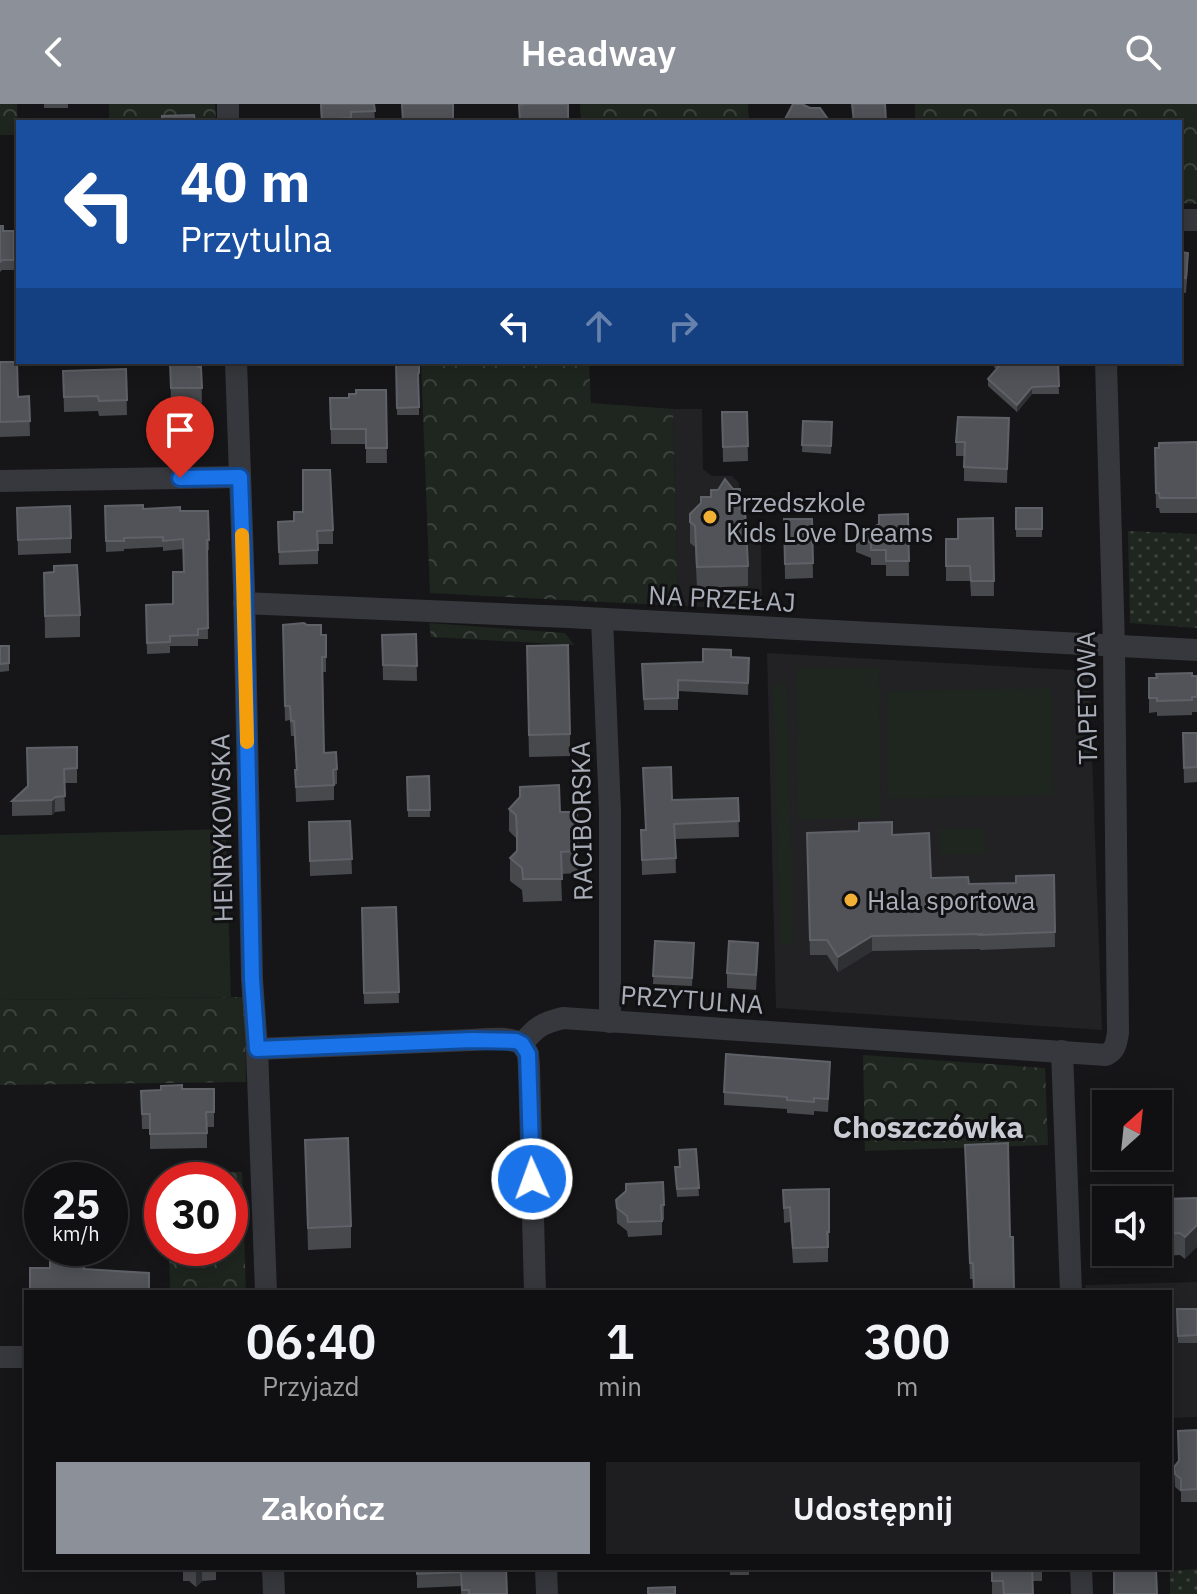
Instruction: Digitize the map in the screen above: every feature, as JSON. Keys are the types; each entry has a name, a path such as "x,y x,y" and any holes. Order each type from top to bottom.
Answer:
{"street":[{"name":"HENRYKOWSKA","path":"236,364 252,979 266,1290"},
{"name":"TAPETOWA","path":"1106,364 1114,646 1118,1033"},
{"path":"0,481 240,477"},
{"name":"NA PRZEŁAJ","path":"244,603 1197,650"},
{"name":"RACIBORSKA","path":"602,619 610,811 610,1022"},
{"name":"PRZYTULNA","path":"522,1044 534,1028 563,1018 1106,1055 1116,1045 1118,1033"},
{"path":"257,1049 505,1039 522,1044 528,1054 529,1067 535,1290"},
{"path":"1062,1051 1071,1290"},
{"path":"0,1357 24,1357"},
{"path":"273,1570 274,1594"},
{"path":"546,1570 547,1594"},
{"path":"1081,1570 1082,1594"}],"shaded area":[{"name":"Przedszkole Kids Love Dreams","path":"673,409 702,409 703,469 712,476 732,476 739,483 740,506 744,507 744,526 749,527 749,540 761,540 762,610 678,606"},
{"path":"767,653 1089,671 1102,1030 776,1008"},
{"path":"1197,1282 1197,1417 1172,1418 1172,1290 1086,1290 1085,1285"}],"green space":[{"path":"0,104 17,104 16,135 0,135"},
{"path":"109,104 215,104 216,120 109,120"},
{"path":"580,104 748,104 749,120 581,120"},
{"path":"915,104 1197,104 1197,204 1182,203 1182,120 915,120"},
{"path":"421,364 589,364 591,403 673,409 678,606 430,593"},
{"path":"1128,531 1197,534 1197,628 1130,623"},
{"path":"429,623 565,633 574,645 431,637"},
{"path":"797,668 879,668 881,818 798,819"},
{"path":"773,685 787,685 794,945 780,945"},
{"path":"1051,688 1054,795 888,799 886,691"},
{"path":"226,829 231,997 0,1000 0,835"},
{"path":"939,829 985,829 986,854 939,854"},
{"path":"245,997 246,1082 0,1085 0,1000"},
{"path":"863,1055 1045,1068 1048,1145 865,1151"},
{"path":"169,1266 245,1266 246,1290 170,1290"},
{"path":"1197,1569 1197,1594 1170,1594 1170,1571"}],"building":[{"path":"321,104 374,104 375,111 351,112 351,118 322,120"},
{"path":"402,104 453,104 453,120 403,120"},
{"path":"568,104 568,120 520,120 519,105"},
{"path":"793,104 802,104 820,108 829,120 785,120"},
{"path":"852,104 885,104 886,120 854,120"},
{"path":"194,115 195,120 162,120 162,116"},
{"path":"0,226 3,226 3,231 14,231 14,260 0,262"},
{"path":"1182,252 1188,253 1186,278 1182,277"},
{"path":"0,362 16,362 18,397 29,396 30,421 0,422"},
{"path":"170,364 198,364 201,367 202,388 171,388"},
{"path":"396,364 419,364 419,407 397,408"},
{"path":"1058,364 1059,386 1032,387 1017,405 988,379 1000,365"},
{"path":"126,369 127,400 99,401 98,396 64,397 63,371"},
{"path":"356,390 386,390 387,448 366,448 366,429 331,429 330,398 349,398 349,394 356,394"},
{"path":"722,412 747,412 748,446 723,447"},
{"path":"958,417 1009,418 1007,469 964,467 965,442 956,442"},
{"path":"803,421 832,422 831,446 802,445"},
{"path":"1197,442 1197,498 1160,498 1156,493 1155,448 1159,448 1159,443"},
{"path":"303,470 330,470 333,530 317,531 318,550 279,552 278,522 294,521 294,512 303,512"},
{"path":"725,479 733,489 740,489 740,509 745,509 748,566 697,567 695,526 690,522 690,514 701,503 701,497 711,497 711,490 718,490"},
{"path":"143,505 143,509 180,507 180,511 208,511 208,628 198,629 198,635 170,636 170,642 147,643 146,605 173,604 173,572 184,572 183,539 124,538 124,541 106,541 105,506"},
{"path":"70,506 71,538 18,540 17,508"},
{"path":"1016,508 1042,508 1042,529 1016,529"},
{"path":"908,514 909,561 886,561 886,550 871,550 871,543 856,537 879,524 879,515"},
{"path":"993,518 994,581 971,581 970,566 946,566 946,539 958,539 958,519"},
{"path":"784,519 812,519 813,563 785,564"},
{"path":"77,565 80,615 45,616 44,573 54,572 54,566"},
{"path":"283,625 321,625 321,635 326,635 326,657 322,657 324,753 336,752 334,785 296,787 294,721 291,721 290,706 285,706"},
{"path":"416,634 417,666 383,665 382,635"},
{"path":"568,645 570,734 529,735 527,646"},
{"path":"0,646 9,646 9,663 0,664"},
{"path":"703,649 731,650 731,657 749,658 748,683 678,680 678,698 644,699 642,664 703,662"},
{"path":"1192,673 1192,676 1197,676 1197,697 1192,697 1192,700 1157,701 1157,698 1149,698 1149,678 1157,678 1156,674"},
{"path":"1183,733 1197,733 1197,767 1184,768"},
{"path":"77,747 77,768 64,769 65,796 52,800 12,801 28,786 27,748"},
{"path":"671,767 672,800 738,798 739,821 674,824 676,858 642,860 641,830 646,830 643,768"},
{"path":"429,776 430,810 408,810 407,777"},
{"path":"559,785 560,812 577,812 578,851 561,852 562,879 523,879 522,868 510,858 517,851 517,833 516,815 509,809 520,797 520,787"},
{"path":"350,821 352,859 310,861 309,822"},
{"path":"892,822 892,835 929,833 931,878 968,877 969,884 1016,883 1016,876 1054,875 1055,932 872,936 838,957 827,940 810,940 807,833 859,831 859,823"},
{"path":"396,907 399,992 364,993 362,908"},
{"path":"655,941 694,943 692,978 653,976"},
{"path":"729,941 758,943 756,975 727,973"},
{"path":"726,1054 830,1062 828,1099 814,1098 814,1102 724,1092"},
{"path":"182,1085 182,1089 214,1089 214,1112 206,1112 207,1133 150,1134 150,1114 142,1114 141,1091"},
{"path":"348,1138 351,1226 308,1228 305,1140"},
{"path":"1008,1143 1014,1290 974,1290 965,1145"},
{"path":"696,1149 699,1188 677,1189 675,1167 680,1167 679,1150"},
{"path":"663,1182 662,1221 628,1222 627,1216 617,1208 616,1200 626,1191 626,1184"},
{"path":"829,1189 828,1247 793,1248 790,1207 784,1208 783,1190"},
{"path":"1197,1198 1197,1225 1185,1237 1180,1233 1172,1234 1172,1199"},
{"path":"84,1266 84,1269 149,1273 149,1290 30,1290 30,1268"},
{"path":"1177,1309 1197,1309 1197,1335 1178,1336"},
{"path":"1197,1430 1197,1489 1181,1490 1181,1479 1175,1474 1174,1467 1179,1461 1178,1431"},
{"path":"417,1570 506,1570 507,1594 469,1594 469,1590 462,1590 461,1572 417,1574"},
{"path":"992,1570 1032,1570 1033,1594 1004,1594 1003,1581 992,1581"},
{"path":"1114,1570 1156,1570 1157,1594 1114,1594"},
{"path":"675,1587 675,1594 648,1594 648,1588"}],"slow traffic":[{"path":"242,535 247,742"}],"place":[{"name":"Przedszkole Kids Love Dreams","path":"710,517"},
{"name":"Hala sportowa","path":"851,900"}],"district":[{"name":"Choszczówka","path":"928,1126"}],"route":[{"path":"180,478 240,477 252,979 257,1049 516,1041 528,1054 532,1179"}]}
